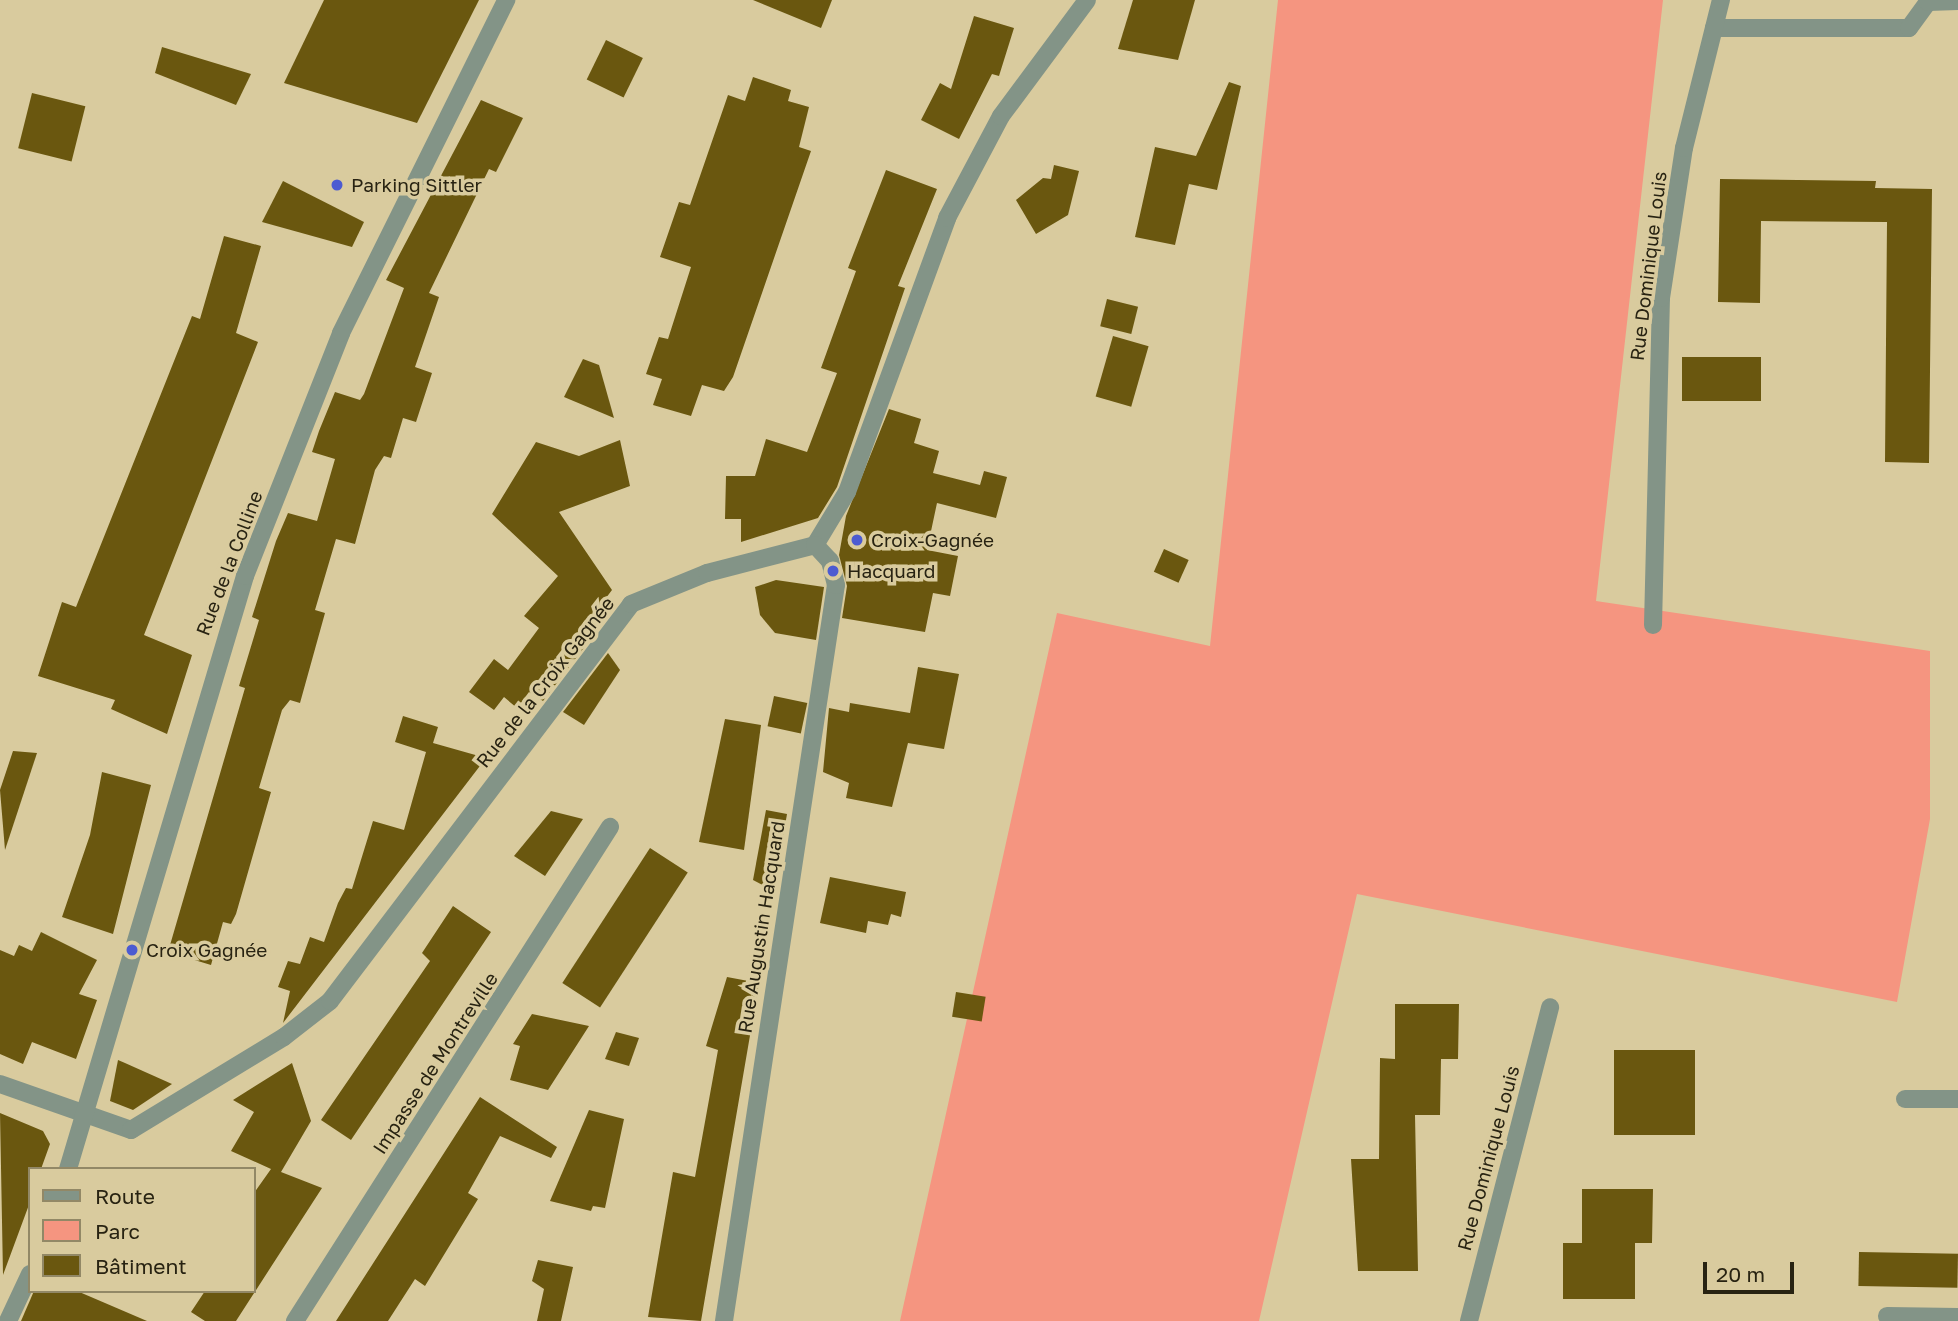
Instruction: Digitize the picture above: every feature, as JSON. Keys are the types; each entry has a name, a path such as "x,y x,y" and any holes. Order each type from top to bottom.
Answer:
{"street":[{"name":"Rue de la Colline","path":"69,1167 245,576 360,292 506,0"},
{"path":"815,545 847,492 947,218 1002,116 1087,0"},
{"name":"Rue Dominique Louis","path":"1653,625 1661,299 1684,148 1721,0"},
{"path":"1714,28 1909,28 1928,2 1958,1"},
{"name":"Rue de la Croix Gagnée","path":"0,1084 121,1130 145,1124 319,1012 631,604 707,573 815,545"},
{"name":"Rue Augustin Hacquard","path":"724,1321 836,585 830,561 815,545"},
{"name":"Impasse de Montreville","path":"295,1321 610,827"},
{"name":"Rue Dominique Louis","path":"1469,1321 1550,1007"},
{"path":"1905,1098 1958,1099"},
{"path":"8,1321 28,1278"},
{"path":"1887,1317 1958,1317"}],"green space":[{"path":"1278,0 1663,0 1596,601 1930,651 1930,819 1897,1002 1357,894 1259,1321 900,1321 1057,613 1210,646"}],"building":[{"path":"324,0 479,0 417,123 284,83"},
{"path":"753,0 832,0 821,28"},
{"path":"1133,0 1195,0 1178,60 1118,49"},
{"path":"974,16 1014,28 999,76 992,74 959,139 921,120 940,83 951,89"},
{"path":"606,40 643,58 624,98 587,80"},
{"path":"162,47 251,74 236,105 155,73"},
{"path":"753,77 791,90 788,101 809,107 799,147 811,151 733,377 724,391 702,385 691,416 653,405 662,379 646,374 659,337 668,339 691,267 660,257 679,202 690,205 728,95 745,101"},
{"path":"1229,82 1241,86 1217,190 1189,184 1175,245 1135,237 1155,147 1196,156"},
{"path":"32,93 85,106 72,162 18,148"},
{"path":"481,100 523,118 496,172 489,169 429,293 439,297 415,367 432,373 416,422 403,418 391,458 384,456 375,470 355,544 336,539 315,610 325,613 300,703 290,700 282,710 259,788 271,792 236,914 231,924 223,922 211,965 168,952 245,688 239,686 259,620 252,617 276,541 288,513 317,521 335,459 312,452 319,431 335,392 360,400 364,394 404,288 386,280"},
{"path":"1054,165 1079,171 1068,215 1036,234 1016,200 1043,178 1051,179"},
{"path":"886,170 937,189 898,286 905,288 837,487 818,518 741,542 741,519 725,519 726,476 755,476 766,439 807,452 837,373 821,368 856,271 848,268"},
{"path":"1720,179 1876,181 1875,188 1932,189 1929,463 1885,462 1887,222 1761,221 1760,303 1718,302"},
{"path":"283,181 364,222 352,247 262,222"},
{"path":"224,236 261,246 236,333 258,342 144,635 192,655 167,734 111,709 115,700 38,676 62,602 76,607 192,316 200,319"},
{"path":"1107,299 1138,307 1131,334 1100,326"},
{"path":"1113,336 1149,346 1131,407 1096,397"},
{"path":"1682,357 1761,357 1761,401 1682,401"},
{"path":"583,359 599,365 614,418 564,397"},
{"path":"889,409 921,419 914,443 939,451 933,473 980,485 984,471 1007,477 996,518 937,503 927,550 958,556 950,596 933,593 925,632 842,618 847,586 839,555 846,516"},
{"path":"620,440 630,486 559,512 612,590 578,635 589,641 543,701 529,692 517,708 504,697 494,710 469,692 494,659 508,670 539,628 524,616 558,576 492,514 536,442 579,456"},
{"path":"1164,549 1189,560 1178,583 1154,572"},
{"path":"776,580 824,587 816,640 775,633 760,615 755,587"},
{"path":"608,653 620,670 584,725 563,712"},
{"path":"918,667 959,674 944,749 908,743 892,807 846,798 849,783 823,772 829,708 849,712 850,703 910,713"},
{"path":"774,696 807,703 801,733 768,726"},
{"path":"403,716 438,727 433,743 486,758 283,1023 290,991 278,987 288,961 300,964 310,937 324,942 338,903 346,888 352,889 373,821 404,830 426,752 395,742"},
{"path":"725,719 761,725 744,850 699,842"},
{"path":"13,751 37,753 5,850 0,790"},
{"path":"102,772 151,785 113,934 62,917 90,835"},
{"path":"766,810 787,814 774,891 753,880"},
{"path":"551,811 583,819 545,876 514,856"},
{"path":"650,848 688,873 600,1008 562,983"},
{"path":"830,877 906,892 901,917 891,914 888,925 868,921 866,933 820,923"},
{"path":"453,906 491,932 351,1140 321,1120 430,961 422,953"},
{"path":"41,932 97,960 79,994 97,1000 76,1059 32,1042 23,1064 0,1054 0,950 14,956 19,945 32,951"},
{"path":"727,977 759,983 701,1321 648,1317 673,1172 695,1177 718,1050 706,1046"},
{"path":"956,992 986,997 982,1021 952,1017"},
{"path":"1395,1004 1459,1004 1458,1059 1441,1059 1440,1115 1415,1115 1418,1271 1358,1271 1351,1159 1379,1159 1380,1058 1395,1059"},
{"path":"532,1014 589,1026 548,1090 510,1080 520,1046 513,1044"},
{"path":"616,1032 639,1038 629,1066 605,1059"},
{"path":"1614,1050 1695,1050 1695,1135 1614,1135"},
{"path":"118,1060 172,1084 133,1110 110,1101"},
{"path":"292,1063 311,1121 281,1172 322,1188 256,1290 256,1190 271,1169 231,1151 254,1112 233,1100"},
{"path":"480,1097 557,1147 551,1158 500,1136 468,1193 478,1199 425,1286 415,1279 388,1321 336,1321"},
{"path":"589,1110 624,1119 605,1208 593,1206 591,1211 550,1201"},
{"path":"0,1113 43,1131 50,1144 42,1167 28,1167 28,1207 3,1275"},
{"path":"1582,1189 1653,1189 1652,1243 1635,1243 1635,1299 1563,1299 1563,1243 1582,1243"},
{"path":"1859,1252 1958,1254 1957,1288 1858,1286"},
{"path":"538,1260 573,1267 561,1321 537,1321 544,1289 532,1281"},
{"path":"33,1293 82,1293 147,1321 21,1321"},
{"path":"204,1293 254,1293 236,1321 205,1321 191,1312"}],"place":[{"name":"Parking Sittler","path":"337,185"},
{"name":"Croix-Gagnée","path":"857,540"},
{"name":"Hacquard","path":"833,571"},
{"name":"Croix Gagnée","path":"132,950"}]}
